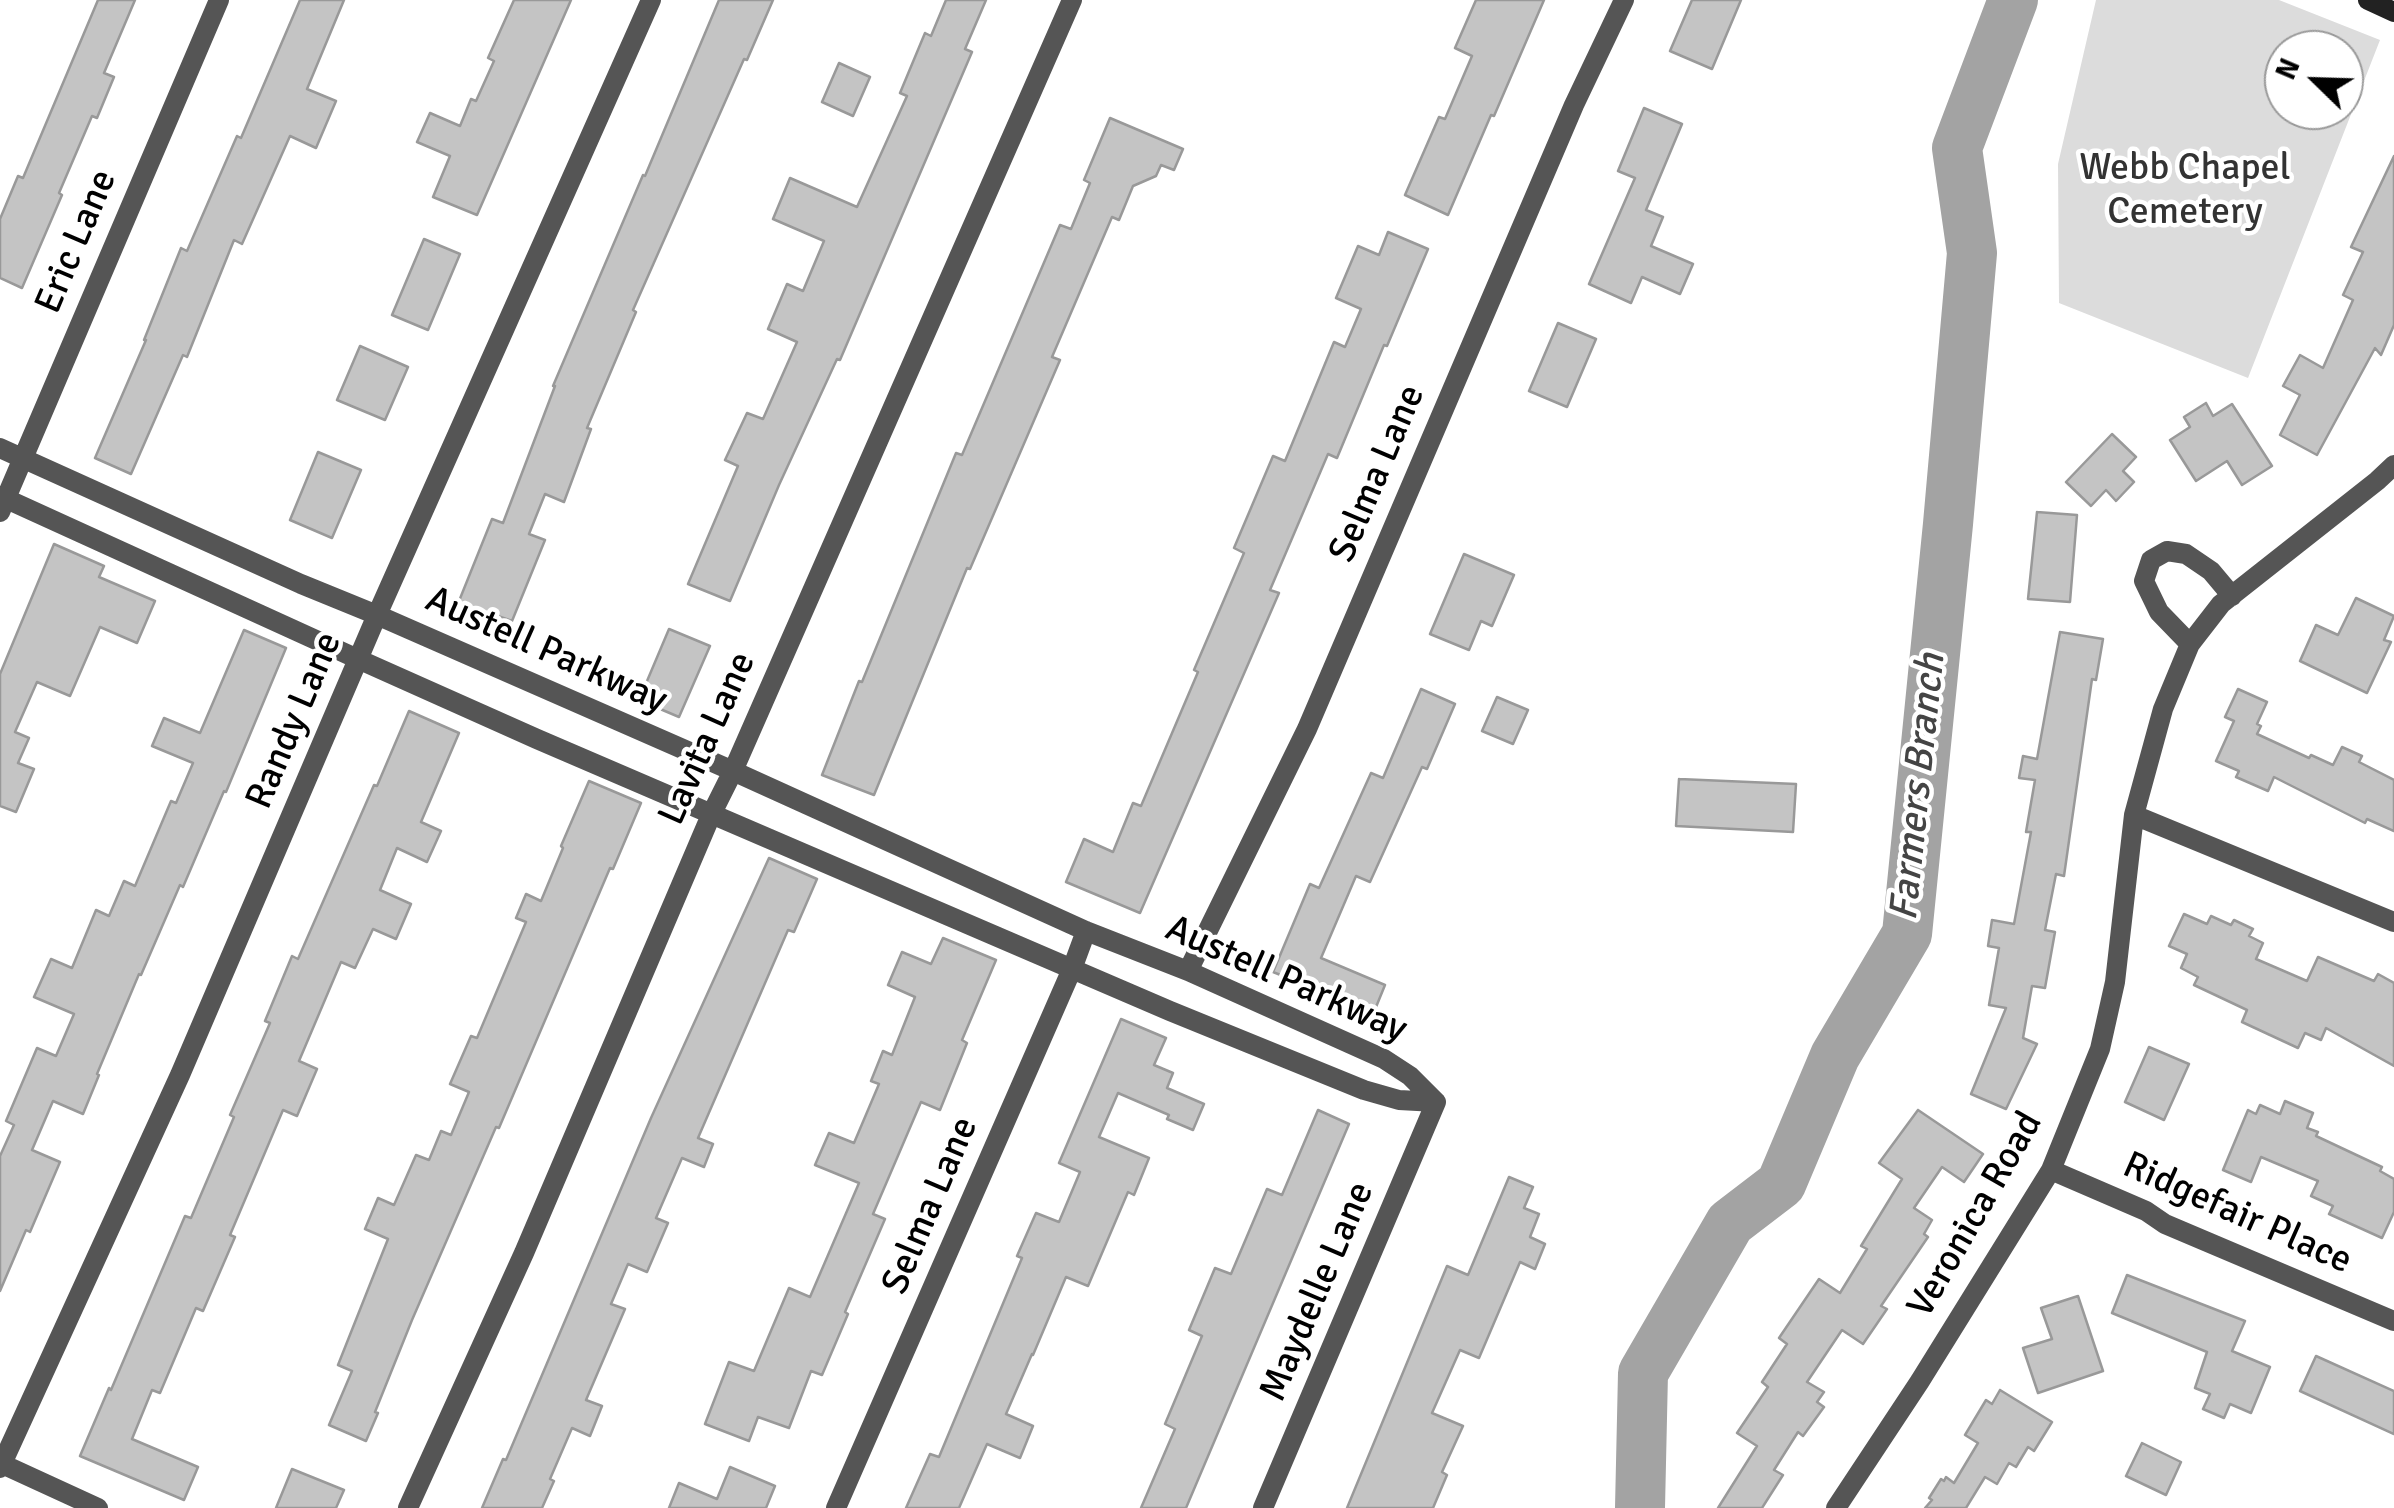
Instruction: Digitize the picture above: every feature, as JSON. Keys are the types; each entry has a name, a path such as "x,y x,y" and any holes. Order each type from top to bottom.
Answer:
{"street":[{"name":"Eric Lane","path":"2,502 219,0"},
{"name":"Randy Lane","path":"1,1465 180,1075 650,0"},
{"name":"Lavita Lane","path":"408,1508 524,1254 711,815 1072,0"},
{"name":"Selma Lane","path":"1188,971 1307,729 1574,105 1624,0"},
{"name":"Austell Parkway","path":"0,448 1384,1060 1410,1076 1436,1102"},
{"name":"Veronica Road","path":"1836,1508 2051,1170 2100,1049 2116,982 2134,815 2163,709 2190,644 2220,604 2394,465"},
{"name":"Austell Parkway","path":"2,502 711,815 1072,969 1364,1090 1400,1100 1436,1102"},
{"path":"2190,644 2159,612 2144,582 2151,560 2167,550 2186,554 2211,571 2232,596"},
{"path":"2134,815 2394,922"},
{"name":"Selma Lane","path":"836,1508 1086,931"},
{"name":"Maydelle Lane","path":"1263,1508 1436,1102"},
{"name":"Ridgefair Place","path":"2051,1170 2146,1211 2165,1224 2394,1321"},
{"path":"1,1465 98,1508"}],"green space":[{"name":"Webb Chapel Cemetery","path":"2096,0 2279,0 2355,30 2264,30 2264,130 2345,130 2248,378 2059,303 2058,164"},
{"name":"Webb Chapel Cemetery","path":"2364,34 2380,40 2364,81"}],"building":[{"path":"98,0 135,0 104,73 114,77 97,118 92,116 22,288 0,278 0,219 18,176 23,178"},
{"path":"300,0 344,0 307,89 336,101 316,148 290,136 242,244 234,240 187,357 183,355 131,474 95,458 181,248 187,251"},
{"path":"514,0 571,0 477,215 433,197 450,156 417,142 430,113 460,126 494,61 488,58"},
{"path":"719,0 773,0 633,310 636,312 587,428 591,429 564,502 545,494 529,534 545,540 512,621 495,615 489,630 453,616 492,519 503,523 553,386"},
{"path":"946,0 986,0 965,49 972,52 840,360 837,359 779,485 730,601 688,584 738,466 725,460 747,413 763,419 797,342 768,329 787,284 803,291 824,241 773,219 790,178 857,207 907,96 900,93 925,33 931,36"},
{"path":"1476,0 1544,0 1448,215 1405,195 1439,117 1445,119 1472,56 1455,48"},
{"path":"1692,0 1741,0 1712,69 1670,51"},
{"path":"839,63 870,77 853,116 822,102"},
{"path":"1644,108 1682,124 1646,210 1663,217 1651,246 1693,264 1680,294 1642,277 1631,303 1589,284 1635,178 1618,171"},
{"path":"1110,118 1183,149 1174,170 1161,165 1156,176 1133,186 1119,220 1112,217 1052,357 1060,360 970,569 967,568 874,795 822,775 956,453 962,455 1060,225 1071,229 1090,183 1084,180"},
{"path":"2394,156 2394,325 2381,355 2375,348 2317,455 2280,435 2300,395 2283,386 2300,355 2323,368 2353,300 2343,295 2363,252 2351,247"},
{"path":"1388,232 1428,249 1337,458 1328,454 1270,590 1279,593 1140,913 1066,882 1084,839 1113,852 1133,803 1141,806 1244,553 1234,548 1273,456 1285,461 1334,342 1345,347 1361,309 1336,298 1358,246 1379,255"},
{"path":"424,239 460,254 428,330 392,315"},
{"path":"1558,323 1596,339 1567,407 1529,391"},
{"path":"360,346 408,367 385,420 337,400"},
{"path":"2206,403 2213,416 2232,404 2272,466 2242,485 2227,461 2196,481 2170,440 2190,427 2184,417"},
{"path":"2112,434 2136,457 2123,471 2134,482 2116,501 2106,490 2091,506 2066,482"},
{"path":"318,452 361,470 332,538 290,520"},
{"path":"2037,512 2077,515 2070,602 2028,599"},
{"path":"54,544 104,566 99,577 155,601 137,643 100,627 70,696 37,682 15,732 29,738 18,763 34,769 16,812 0,806 0,674"},
{"path":"1464,554 1514,575 1492,626 1481,621 1469,650 1430,634"},
{"path":"2356,598 2394,616 2384,640 2391,642 2367,693 2300,661 2316,625 2338,635"},
{"path":"669,629 710,646 679,717 639,700"},
{"path":"244,630 286,648 226,792 139,974 83,1114 53,1101 32,1150 60,1162 0,1291 0,1156 14,1125 6,1121 37,1048 56,1056 74,1014 34,997 51,959 72,968 96,910 109,916 124,881 135,886 171,801 176,803 193,763 152,746 164,718 200,733"},
{"path":"2060,632 2103,639 2096,680 2092,679 2064,876 2056,874 2045,930 2055,932 2045,988 2032,986 2023,1038 2037,1044 2006,1109 1971,1094 2006,1008 1989,1005 1999,948 1988,946 1992,920 2014,924 2031,832 2026,832 2035,780 2019,778 2023,756 2037,759"},
{"path":"1421,689 1455,704 1370,882 1356,876 1321,958 1385,985 1374,1012 1273,972 1310,884 1319,888 1371,773 1383,778"},
{"path":"2238,689 2267,702 2257,734 2333,765 2342,747 2362,756 2359,762 2394,780 2394,831 2367,819 2365,823 2274,777 2268,791 2236,777 2239,771 2216,761 2234,721 2225,717"},
{"path":"1497,697 1528,710 1513,744 1482,731"},
{"path":"409,711 459,733 421,822 441,831 427,862 397,848 380,890 411,904 396,939 373,929 355,968 341,962 299,1061 317,1069 297,1116 283,1110 230,1235 235,1237 203,1311 196,1308 160,1393 152,1390 132,1439 198,1467 184,1500 80,1456 185,1216 191,1218 234,1117 230,1115 270,1023 265,1021 292,956 298,959"},
{"path":"1679,779 1796,784 1793,832 1676,826"},
{"path":"589,781 641,803 412,1320 366,1441 329,1425 352,1371 338,1365 388,1239 365,1229 378,1198 394,1205 416,1155 429,1160 441,1131 451,1135 469,1092 450,1084 471,1036 477,1038 526,922 516,918 526,894 541,901"},
{"path":"769,858 817,879 794,932 788,930 698,1138 713,1144 704,1167 682,1158 656,1218 668,1223 647,1272 628,1264 611,1304 625,1309 586,1400 602,1406 590,1436 572,1428 542,1508 482,1508 651,1118"},
{"path":"2184,914 2207,924 2211,916 2253,929 2249,936 2263,943 2256,959 2307,981 2318,957 2374,981 2378,974 2394,983 2394,1066 2326,1028 2321,1040 2305,1033 2298,1048 2242,1022 2247,1010 2194,985 2198,977 2181,968 2187,954 2169,946"},
{"path":"943,938 996,960 962,1040 967,1043 940,1110 921,1102 873,1214 885,1219 822,1375 811,1371 789,1428 758,1417 749,1441 705,1424 729,1362 754,1371 789,1288 810,1297 859,1183 815,1165 829,1133 854,1143 879,1084 871,1081 883,1051 892,1055 915,997 888,985 902,952 931,964"},
{"path":"1121,1019 1166,1038 1154,1065 1173,1073 1167,1088 1204,1104 1193,1130 1118,1093 1099,1137 1149,1158 1134,1195 1128,1192 1088,1286 1066,1277 1006,1414 1033,1426 1020,1458 987,1444 959,1508 906,1508 930,1454 939,1457 1022,1258 1017,1256 1036,1213 1059,1222 1080,1172 1059,1163"},
{"path":"2149,1047 2189,1064 2164,1120 2125,1102"},
{"path":"2285,1101 2313,1113 2307,1128 2318,1132 2316,1136 2382,1167 2380,1171 2394,1179 2394,1212 2382,1238 2329,1214 2333,1206 2311,1196 2318,1181 2261,1157 2251,1182 2223,1170 2248,1110 2256,1114 2260,1105 2280,1114"},
{"path":"1318,1110 1349,1124 1186,1508 1141,1508 1175,1429 1165,1424 1202,1336 1189,1330 1215,1268 1231,1274 1267,1189 1282,1195"},
{"path":"1918,1110 1983,1154 1964,1182 1942,1167 1914,1208 1932,1220 1924,1234 1928,1237 1881,1306 1887,1309 1863,1344 1842,1330 1807,1382 1824,1392 1817,1402 1824,1407 1803,1436 1798,1432 1774,1470 1783,1475 1762,1508 1718,1508 1757,1446 1737,1433 1768,1387 1762,1382 1787,1344 1779,1338 1819,1279 1840,1293 1867,1249 1861,1246 1902,1179 1879,1163"},
{"path":"1509,1177 1533,1187 1524,1208 1539,1214 1530,1237 1545,1244 1535,1269 1520,1262 1479,1358 1460,1350 1432,1413 1463,1426 1442,1472 1447,1475 1433,1508 1347,1508 1447,1266 1468,1275"},
{"path":"2127,1275 2245,1321 2232,1351 2270,1367 2251,1413 2230,1404 2224,1418 2203,1409 2210,1394 2195,1388 2207,1352 2112,1313"},
{"path":"2078,1296 2103,1371 2038,1393 2023,1348 2052,1339 2041,1308"},
{"path":"2316,1356 2394,1391 2394,1434 2300,1391"},
{"path":"2000,1390 2052,1422 2034,1451 2028,1447 2016,1467 2009,1463 1997,1484 1985,1477 1966,1508 1925,1508 1941,1479 1946,1477 1954,1483 1978,1443 1965,1435 1986,1400 1992,1404"},
{"path":"2142,1443 2181,1462 2166,1495 2126,1476"},
{"path":"730,1467 775,1486 766,1508 669,1508 679,1483 717,1499"},
{"path":"292,1469 344,1490 336,1508 276,1508"}],"waterway":[{"name":"Farmers Branch","path":"1640,1508 1643,1373 1730,1223 1781,1184 1835,1056 1907,934 1972,253 1957,148 2013,0"}]}
